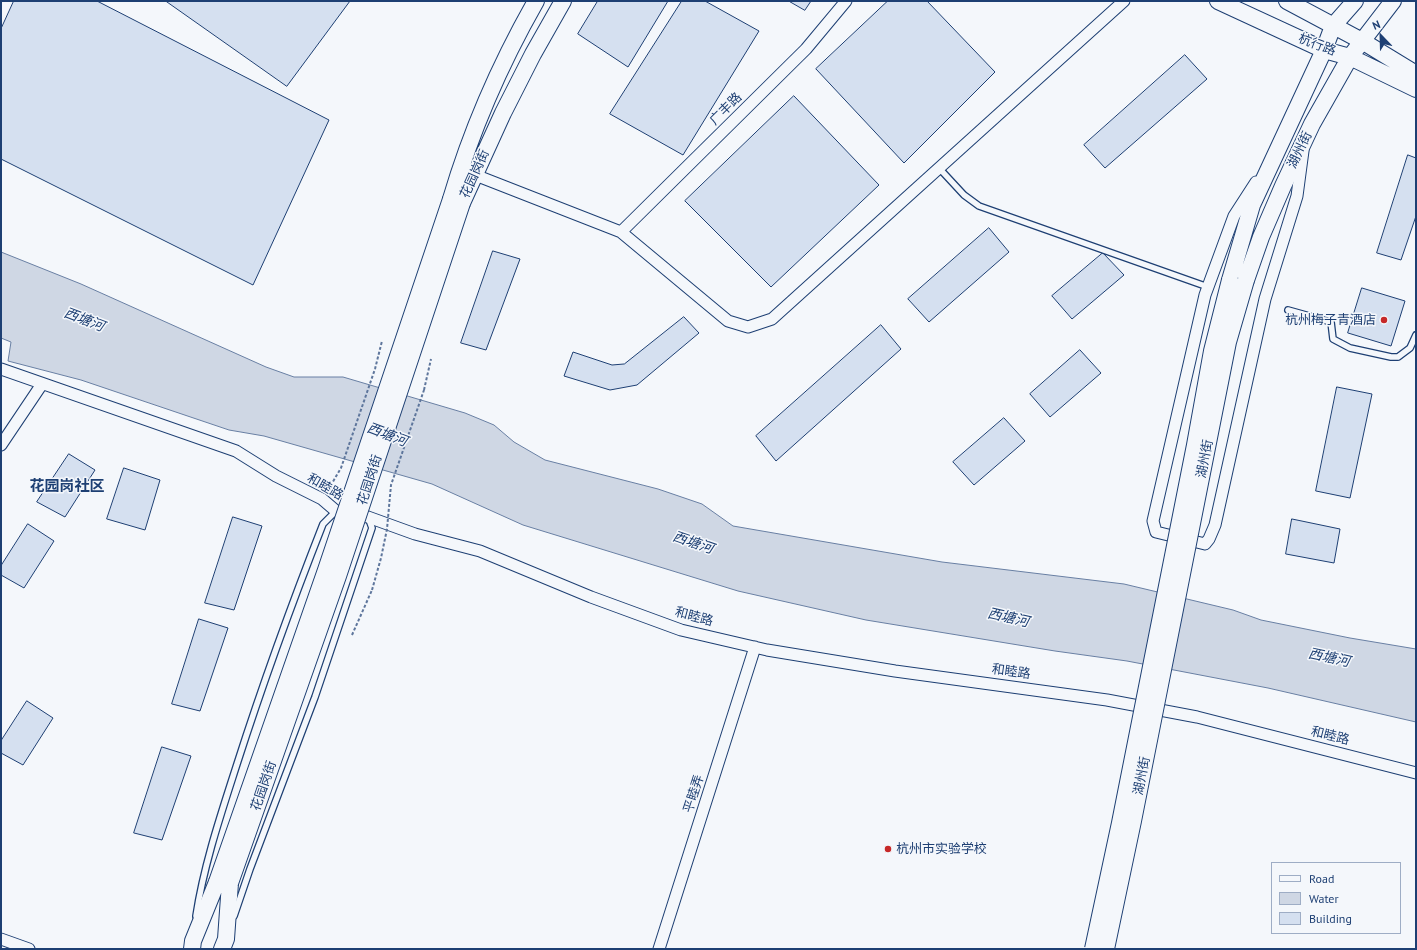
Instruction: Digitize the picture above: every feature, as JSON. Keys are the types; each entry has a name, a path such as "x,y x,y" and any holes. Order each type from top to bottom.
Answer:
{"main road":[{"name":"花园岗街","path":"192,945 224,882 338,576 456,201 460,170 481,111 516,36 536,1"},
{"name":"花园岗街","path":"456,201 475,174 506,106 563,1"},
{"name":"杭行路","path":"1218,1 1324,50 1350,57 1416,89"},
{"name":"杭行路","path":"1287,1 1362,41 1416,74"},
{"name":"湖州街","path":"1093,949 1212,351 1230,280 1252,205 1283,141 1324,50 1333,26 1355,1"},
{"name":"湖州街","path":"1106,949 1135,813 1228,342 1246,280 1261,237 1305,138 1350,57 1393,1"},
{"name":"花园岗街","path":"224,882 224,944"}],"street":[{"name":"广丰路","path":"621,232 806,49 846,1"},
{"path":"460,170 475,174 621,232 728,321 748,327 772,319 1124,1"},
{"path":"1283,141 1234,216 1205,294 1153,521 1156,532 1205,544 1210,539 1215,525 1265,299 1297,196 1305,138"},
{"name":"和睦路","path":"1,369 236,452 276,476 322,499 336,511 368,517 415,534 480,551 591,597 681,630 755,647 895,671 1107,700 1197,717 1416,773"},
{"path":"1,445 42,384"},
{"name":"平睦弄","path":"659,949 755,647"},
{"path":"1,939 29,949"}],"lane":[{"path":"939,168 964,195 979,206 1208,287"},
{"path":"1288,310 1331,322 1332,339 1350,348 1391,357 1398,357 1410,348 1416,335"},
{"path":"192,945 199,895 212,842 256,706 323,524 336,511"},
{"path":"224,944 250,869 315,697 372,528 368,517"}],"path":[{"path":"322,499 341,468 375,369 382,341"},
{"path":"352,635 372,590 387,529 391,485 424,390 431,359"}],"water":[{"name":"西塘河","path":"1,252 81,284 266,367 294,377 343,377 465,413 494,425 514,442 545,460 658,489 702,504 733,526 942,562 1124,584 1233,610 1261,620 1350,638 1416,649 1416,722 1268,688 1127,661 1055,651 866,620 738,591 523,525 432,484 264,436 229,430 81,380 8,361 11,342 1,338"}],"building":[{"path":"14,1 97,1 329,120 253,285 1,159 1,29"},
{"path":"166,1 350,1 287,86"},
{"path":"598,1 668,1 628,67 578,34"},
{"path":"682,1 705,1 759,31 683,155 610,114"},
{"path":"789,1 811,1 805,10"},
{"path":"888,1 927,1 995,72 904,163 816,69"},
{"path":"1185,55 1207,79 1105,168 1084,145"},
{"path":"794,96 879,185 771,287 685,201"},
{"path":"1408,155 1416,158 1416,216 1401,260 1377,253"},
{"path":"989,228 1009,252 929,322 908,299"},
{"path":"493,251 520,259 486,350 461,343"},
{"path":"1103,253 1124,275 1072,319 1052,296"},
{"path":"1362,288 1405,301 1391,346 1348,333"},
{"path":"684,317 699,333 637,385 610,390 564,376 573,352 612,365 624,364"},
{"path":"881,325 901,349 776,461 756,436"},
{"path":"1080,350 1101,373 1050,417 1030,394"},
{"path":"1337,387 1372,394 1350,498 1316,491"},
{"path":"1004,418 1025,441 974,485 953,462"},
{"path":"69,454 95,470 65,517 37,502"},
{"path":"124,468 160,480 145,530 107,519"},
{"path":"233,517 262,526 234,610 205,603"},
{"path":"1292,519 1340,529 1334,563 1286,554"},
{"path":"28,524 54,541 24,588 1,575 1,566"},
{"path":"199,619 228,628 200,711 172,704"},
{"path":"27,701 53,718 23,765 1,753 1,741"},
{"path":"162,747 191,756 162,840 134,833"}],"place":[{"name":"杭州梅子青酒店","path":"1384,320"},
{"name":"杭州市实验学校","path":"888,849"}],"district":[{"name":"花园岗社区","path":"67,487"}]}
